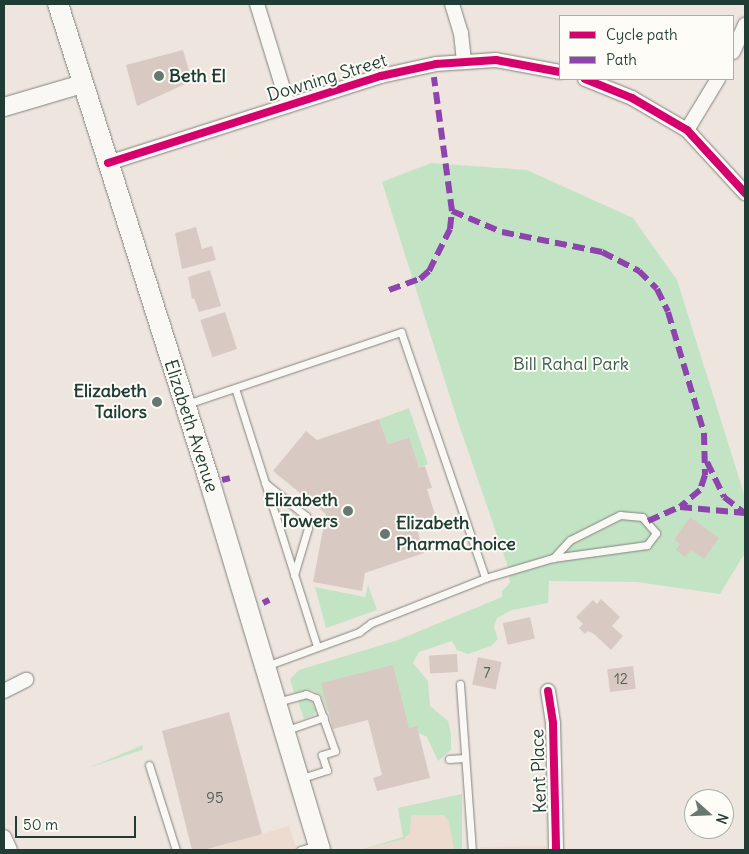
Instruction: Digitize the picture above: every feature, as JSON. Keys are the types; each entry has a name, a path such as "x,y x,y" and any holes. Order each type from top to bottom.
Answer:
{"main road":[{"name":"Elizabeth Avenue","path":"58,4 266,666 298,779 313,849"}],"street":[{"path":"257,4 288,105"},
{"path":"452,4 461,33 464,60"},
{"path":"734,50 745,25"},
{"name":"Downing Street","path":"108,163 382,76 464,60 496,60 559,72"},
{"path":"587,80 632,98 686,130 745,193"},
{"path":"686,130 717,80"},
{"path":"4,107 82,84"},
{"path":"4,691 26,680"},
{"name":"Kent Place","path":"548,691 553,724 556,850"},
{"path":"4,837 10,850"}],"lane":[{"path":"184,405 401,332 485,578"},
{"path":"235,388 317,646"},
{"path":"264,482 306,516 308,528 294,575"},
{"path":"266,666 359,632 372,623 485,578 553,558 647,545 656,533 642,516 620,515 570,540 553,558"},
{"path":"460,684 472,850"},
{"path":"275,702 302,694 311,695 320,703 335,751 322,755 327,770 298,779"},
{"path":"284,731 324,717"},
{"path":"449,759 464,758"},
{"path":"149,765 176,850"}],"shaded area":[{"path":"462,794 462,850 360,850 403,837 398,808"},
{"path":"289,826 297,850 209,850 230,843"},
{"path":"547,846 547,850 480,850 480,847"}],"green space":[{"name":"Bill Rahal Park","path":"431,163 527,170 633,218 677,280 745,497 745,553 720,594 637,582 549,581 548,603 512,610 497,618 494,627 498,639 491,646 468,654 457,650 452,641 419,652 413,663 428,681 430,706 448,721 451,734 451,750 438,761 427,737 409,728 327,711 321,695 312,690 294,693 290,679 299,670 398,640 502,597 502,591 510,583 508,567 458,422 382,182"},
{"path":"409,408 428,464 419,468 408,437 388,444 379,419"},
{"path":"368,585 377,610 326,628 315,587 365,597"},
{"path":"309,698 316,710 314,715 304,719 298,701"},
{"path":"143,745 142,750 88,768"},
{"path":"462,794 462,850 454,850 449,822 444,815 411,815 410,832 404,839 360,850 403,837 398,808"}],"building":[{"name":"Beth El","path":"183,50 192,81 137,106 126,65"},
{"path":"196,227 202,249 212,246 216,260 182,269 175,233"},
{"path":"210,270 221,306 199,312 194,298 192,299 188,277"},
{"path":"225,312 237,349 212,357 200,320"},
{"name":"Elizabeth Towers","path":"379,419 388,444 409,437 419,468 425,466 432,488 427,489 436,518 416,526 424,553 365,573 362,591 313,582 326,514 273,471 306,431 317,440"},
{"path":"690,517 719,538 704,559 691,550 685,557 676,550 680,544 674,540"},
{"path":"601,599 620,617 612,626 623,636 611,650 594,634 588,631 585,634 579,628 583,624 576,617 593,600 597,604"},
{"path":"530,617 535,638 508,645 503,623"},
{"path":"457,654 458,672 430,673 429,655"},
{"path":"478,657 501,662 496,689 472,684"},
{"path":"393,665 409,728 417,726 430,778 377,791 373,778 382,775 368,720 333,729 321,683"},
{"path":"633,666 636,689 610,692 607,669"},
{"path":"229,712 262,834 204,850 192,850 162,731"}],"marked path":[{"path":"389,290 420,279 429,271 450,229 452,211 434,77"},
{"path":"452,211 502,232 602,252 639,271 657,289 668,312 704,433 705,475 700,490 680,507"},
{"path":"707,462 724,497 743,512"},
{"path":"222,480 230,478"},
{"path":"648,521 680,507 745,513"},
{"path":"263,603 269,600"}],"cycle path":[{"path":"108,163 381,76 436,64 496,60 559,72"},
{"path":"587,80 632,98 687,130 745,193"},
{"path":"548,691 553,724 556,850"}],"place":[{"name":"Beth El","path":"159,76"},
{"name":"Elizabeth Tailors","path":"157,402"},
{"name":"Elizabeth Towers","path":"348,511"},
{"name":"Elizabeth PharmaChoice","path":"385,534"}]}
